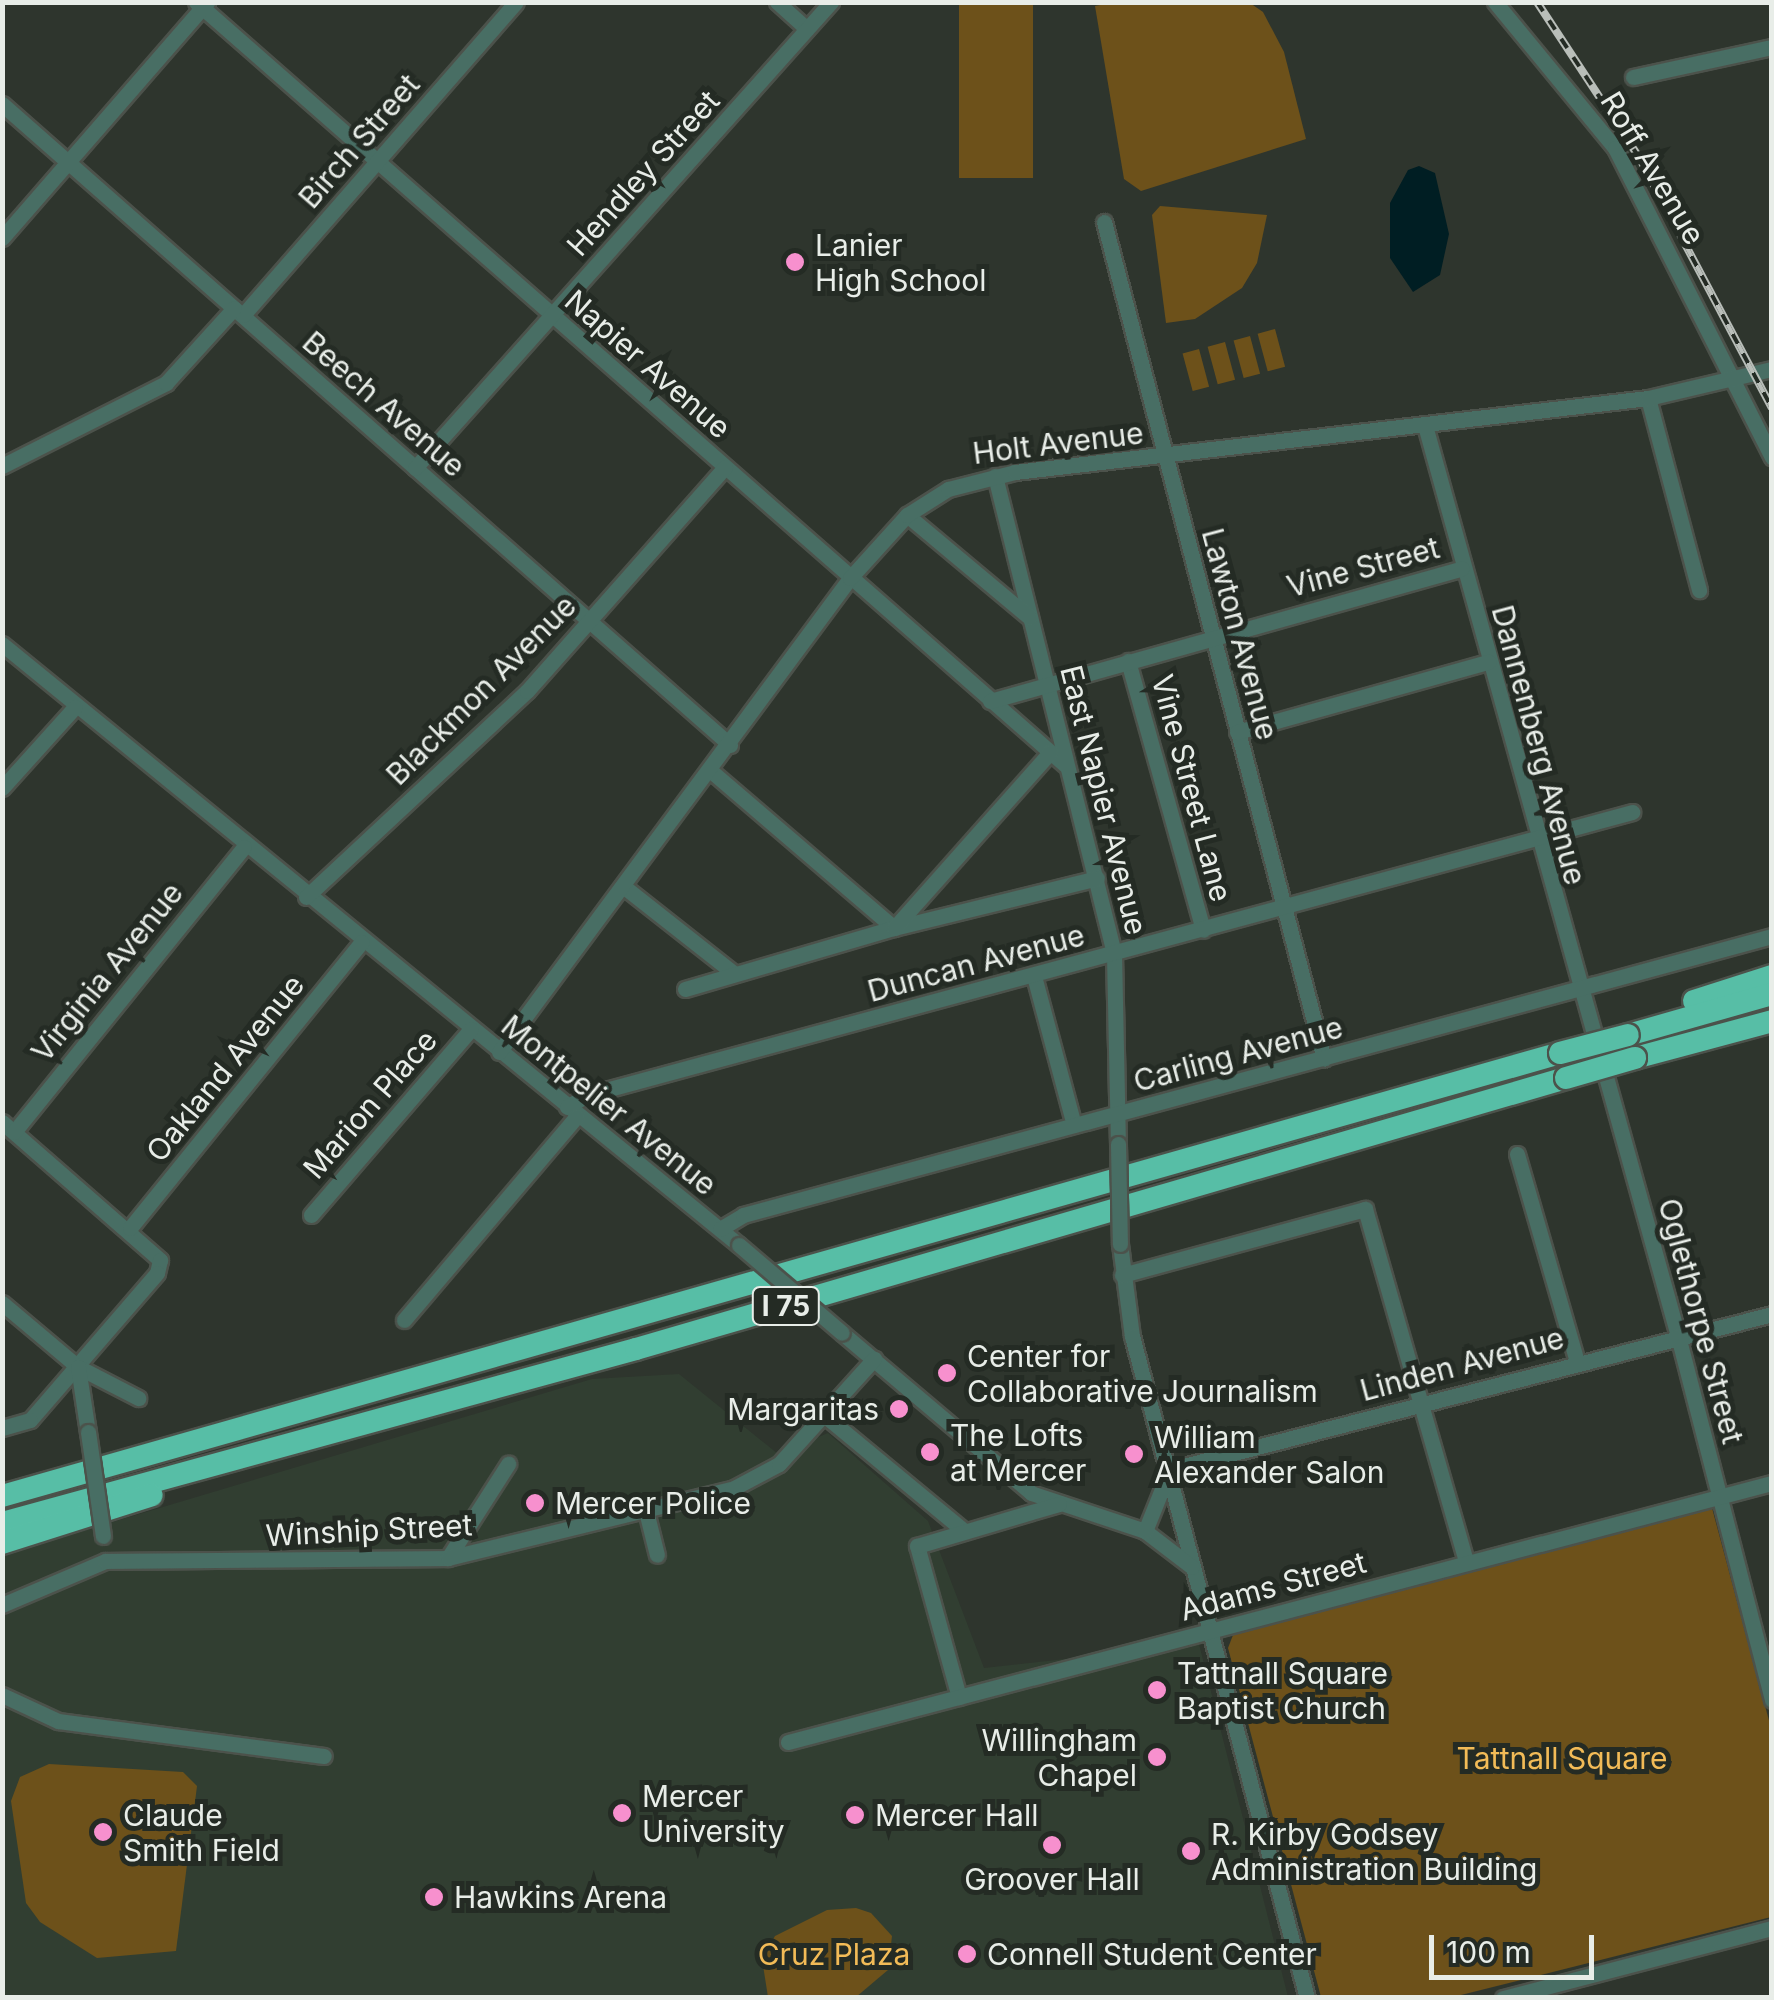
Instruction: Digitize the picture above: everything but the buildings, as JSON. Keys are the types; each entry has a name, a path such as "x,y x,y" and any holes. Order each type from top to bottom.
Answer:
{"highway":[{"path":"1656,1027 1692,1002 1772,976"},
{"name":"I 75","path":"2,1496 1772,994"},
{"name":"I 75","path":"2,1523 636,1350 1772,1021"},
{"path":"2,1543 126,1505 226,1461"},
{"path":"2,1487 81,1474"}],"street":[{"name":"Birch Street","path":"2,466 166,383 238,312 377,161 516,2"},
{"path":"778,2 807,29"},
{"name":"Hendley Street","path":"415,468 831,2"},
{"name":"Roff Avenue","path":"1496,2 1615,148 1772,457"},
{"name":"Napier Avenue","path":"202,4 1066,765"},
{"path":"2,238 202,4"},
{"path":"1633,77 1772,47"},
{"name":"Beech Avenue","path":"2,104 730,744"},
{"name":"Lawton Avenue","path":"1104,222 1324,1059"},
{"name":"Holt Avenue","path":"499,1052 711,771 850,578 907,514 948,488 995,476 1426,429 1648,398 1772,369"},
{"path":"1648,398 1699,590"},
{"name":"Dannenberg Avenue","path":"1426,429 1604,1074"},
{"name":"Blackmon Avenue","path":"306,897 527,691 724,467"},
{"name":"East Napier Avenue","path":"995,476 1114,954 1120,1244 1132,1336 1214,1630 1307,1998"},
{"path":"907,514 1031,618"},
{"name":"Vine Street","path":"990,701 1462,568"},
{"name":"Montpelier Avenue","path":"2,644 244,847 720,1229 1031,1493 1145,1531 1197,1574"},
{"name":"Vine Street Lane","path":"1128,661 1203,930"},
{"path":"1237,732 1488,662"},
{"path":"2,788 75,707"},
{"path":"894,928 1050,752"},
{"path":"711,771 894,928"},
{"name":"Duncan Avenue","path":"404,1320 587,1095 1632,812"},
{"name":"Virginia Avenue","path":"8,1127 244,847"},
{"path":"685,989 894,928 1097,878"},
{"path":"623,886 735,974"},
{"name":"Carling Avenue","path":"720,1229 744,1215 1772,936"},
{"name":"Oakland Avenue","path":"130,1228 362,942"},
{"path":"1034,976 1074,1125"},
{"name":"Marion Place","path":"312,1216 471,1029"},
{"name":"Oglethorpe Street","path":"1604,1074 1678,1336 1772,1700"},
{"path":"2,1428 30,1420 156,1274 159,1255 8,1127"},
{"path":"1518,1154 1577,1362"},
{"path":"1122,1274 1365,1209 1466,1562"},
{"path":"2,1303 78,1367 138,1398"},
{"name":"Linden Avenue","path":"1168,1470 1772,1314"},
{"name":"Winship Street","path":"105,1561 448,1558 732,1489 779,1464 874,1359"},
{"path":"2,1605 105,1561 78,1367"},
{"path":"824,1415 962,1529"},
{"path":"448,1558 508,1464"},
{"path":"1145,1531 1168,1470"},
{"name":"Adams Street","path":"788,1742 1772,1483"},
{"path":"959,1697 917,1546 962,1529 1059,1504"},
{"path":"646,1511 657,1555"},
{"path":"2,1694 58,1721 324,1756"},
{"path":"1503,1998 1772,1928"},
{"path":"1301,1974 1316,1998"},
{"path":"1577,1979 1582,1998"}],"shaded area":[{"name":"Mercer University","path":"679,1374 778,1454 828,1433 928,1521 984,1668 1199,1644 1288,1997 3,1997 2,1555 592,1379"}],"green space":[{"path":"959,3 1033,3 1033,178 959,178"},
{"path":"1250,3 1263,12 1284,52 1306,139 1141,191 1124,179 1095,6"},
{"path":"1160,206 1267,215 1257,263 1242,288 1195,319 1166,323 1152,215"},
{"path":"1275,329 1285,367 1268,371 1258,334"},
{"path":"1250,336 1260,374 1244,378 1234,340"},
{"path":"1225,342 1235,380 1218,384 1208,347"},
{"path":"1199,349 1209,387 1193,391 1183,353"},
{"name":"Tattnall Square","path":"1712,1508 1771,1728 1771,1917 1453,1997 1321,1997 1228,1648 1233,1635"},
{"name":"Claude Smith Field","path":"49,1764 183,1772 197,1786 176,1951 97,1958 40,1922 26,1903 11,1801 20,1777"},
{"name":"Cruz Plaza","path":"856,1908 871,1913 892,1936 888,1970 856,1997 768,1997 762,1959 775,1936 827,1910"}],"water":[{"path":"1419,166 1435,173 1449,234 1440,275 1413,292 1390,258 1390,203 1408,170"}],"railway":[{"path":"1537,2 1640,159 1772,408"}],"place":[{"name":"Lanier High School","path":"795,262"},
{"name":"Center for Collaborative Journalism","path":"947,1373"},
{"name":"Margaritas","path":"899,1409"},
{"name":"The Lofts at Mercer","path":"930,1452"},
{"name":"William Alexander Salon","path":"1134,1454"},
{"name":"Mercer Police","path":"535,1503"},
{"name":"Tattnall Square Baptist Church","path":"1157,1690"},
{"name":"Willingham Chapel","path":"1157,1757"},
{"name":"Mercer University","path":"622,1813"},
{"name":"Mercer Hall","path":"855,1815"},
{"name":"Claude Smith Field","path":"103,1832"},
{"name":"Groover Hall","path":"1052,1845"},
{"name":"R. Kirby Godsey Administration Building","path":"1191,1851"},
{"name":"Hawkins Arena","path":"434,1897"},
{"name":"Connell Student Center","path":"967,1954"}]}
